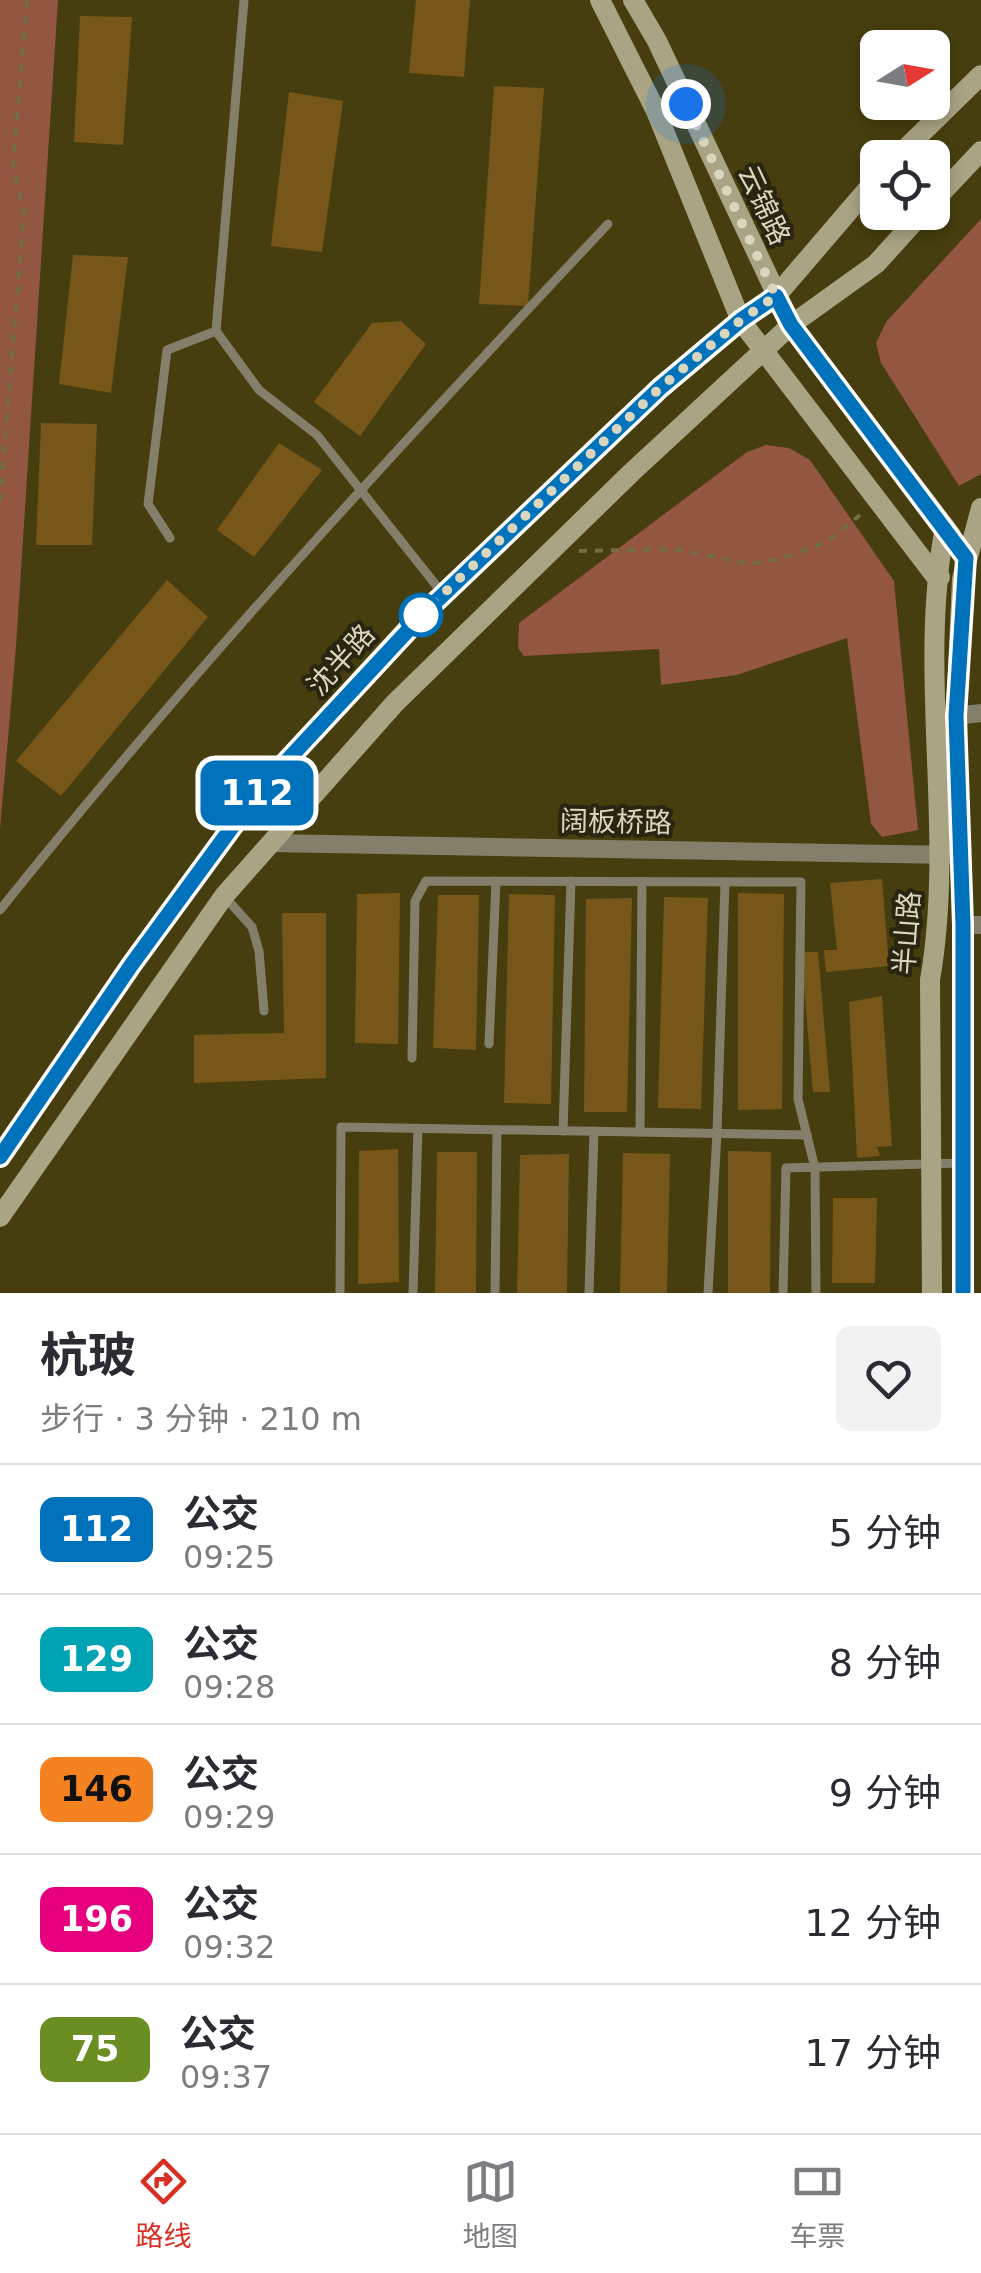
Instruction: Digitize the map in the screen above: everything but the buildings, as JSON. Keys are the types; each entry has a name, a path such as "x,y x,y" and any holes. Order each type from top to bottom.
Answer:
{"main road":[{"path":"600,0 656,110 741,320 936,576 964,568 945,527 791,325"},
{"name":"云锦路","path":"633,0 657,41 791,325"},
{"path":"914,140 981,75"},
{"path":"950,183 981,151"},
{"name":"沈半路","path":"0,1157 132,964 257,793 407,629 660,388 776,296 860,198"},
{"path":"0,1217 224,896 395,703 632,472 791,325 876,264 907,230"},
{"name":"半山路","path":"963,1293 961,1163 972,925 961,856 956,716 964,568 981,508"},
{"name":"半山路","path":"932,1293 930,980 938,938 939,855 936,576 945,527"}],"street":[{"path":"956,716 981,714"},
{"name":"阔板桥路","path":"270,844 961,856"}],"lane":[{"path":"244,0 216,331 259,390 317,436 443,594"},
{"path":"0,910 80,810 359,488 608,224"},
{"path":"170,538 148,504 167,350 216,331"},
{"path":"412,1058 415,901 426,881 801,882 798,1099 815,1168 816,1293"},
{"path":"488,1044 496,881"},
{"path":"562,1130 571,881"},
{"path":"640,1132 642,882"},
{"path":"708,1293 725,882"},
{"path":"224,896 252,927 260,951 264,1011"},
{"path":"340,1293 341,1127 807,1135"},
{"path":"413,1293 418,1128"},
{"path":"495,1293 497,1130"},
{"path":"588,1293 594,1131"},
{"path":"783,1293 786,1168 961,1163"}],"path":[{"path":"0,502 24,212 13,165 26,0"},
{"path":"550,552 674,548 750,564 782,559 828,541 880,499"}],"shaded area":[{"path":"0,0 58,0 16,647 0,829"},
{"path":"981,219 981,474 959,486 881,363 876,343 886,322"},
{"path":"766,445 789,448 810,460 894,581 918,830 882,837 871,824 847,638 737,675 661,685 659,649 524,656 518,648 519,623 747,452"}],"bus line":[{"name":"112","path":"0,1157 132,964 257,793 407,629 660,388 776,296 791,325 966,558 956,716 963,925 963,1293"}],"route":[{"path":"421,615 660,388 776,296 686,104"}]}
